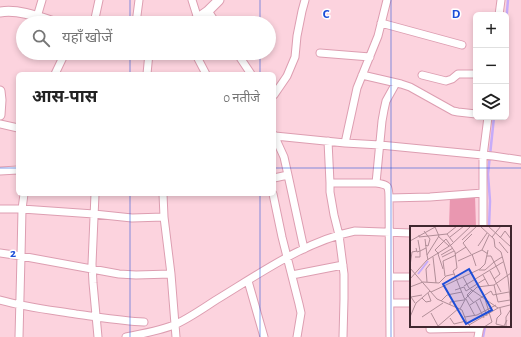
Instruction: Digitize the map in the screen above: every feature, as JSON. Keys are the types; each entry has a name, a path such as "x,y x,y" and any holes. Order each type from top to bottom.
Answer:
{"main road":[{"path":"202,16 208,12 219,0"},
{"path":"0,12 11,11 33,16"},
{"path":"0,91 0,115"}],"street":[{"path":"37,16 42,0"},
{"path":"96,16 99,0"},
{"path":"137,16 139,0"},
{"path":"192,0 194,16"},
{"path":"276,91 287,76 295,57 297,36 305,0"},
{"path":"344,143 357,88 382,23 387,0"},
{"path":"499,12 501,0"},
{"path":"208,12 211,16"},
{"path":"382,23 462,45"},
{"path":"320,53 370,57"},
{"path":"56,72 62,60"},
{"path":"147,72 148,60"},
{"path":"199,60 205,72"},
{"path":"242,60 250,72"},
{"path":"422,75 446,81 452,79 458,74 473,74"},
{"path":"362,75 410,87 453,111 473,114"},
{"path":"376,183 384,110 386,101 396,83"},
{"path":"483,226 483,193 487,156 488,120"},
{"path":"0,124 16,128"},
{"path":"276,135 521,160"},
{"path":"276,139 284,157 304,249"},
{"path":"328,141 330,192 339,235 344,288 343,337"},
{"path":"0,171 16,170"},
{"path":"276,178 288,175"},
{"path":"330,183 376,183 389,187 390,337"},
{"path":"390,198 483,193"},
{"path":"19,337 20,256 24,196"},
{"path":"95,196 92,269 98,337"},
{"path":"163,196 176,337"},
{"path":"273,196 282,237 300,304 301,313 297,337"},
{"path":"0,209 22,209 132,218 164,217"},
{"path":"126,337 161,330 175,325 287,257 339,235 355,231 410,233"},
{"path":"0,253 129,275 171,274"},
{"path":"292,275 342,265"},
{"path":"390,277 410,276"},
{"path":"248,281 264,337"},
{"path":"0,300 19,305 97,317 144,322"},
{"path":"390,303 410,303"},
{"path":"430,329 480,327 478,337"}],"shaded area":[{"path":"450,196 475,196 476,226 449,226"}],"waterway":[{"path":"507,12 508,0"},
{"path":"489,226 490,201 488,174 494,120"},
{"path":"483,337 485,327"}]}
